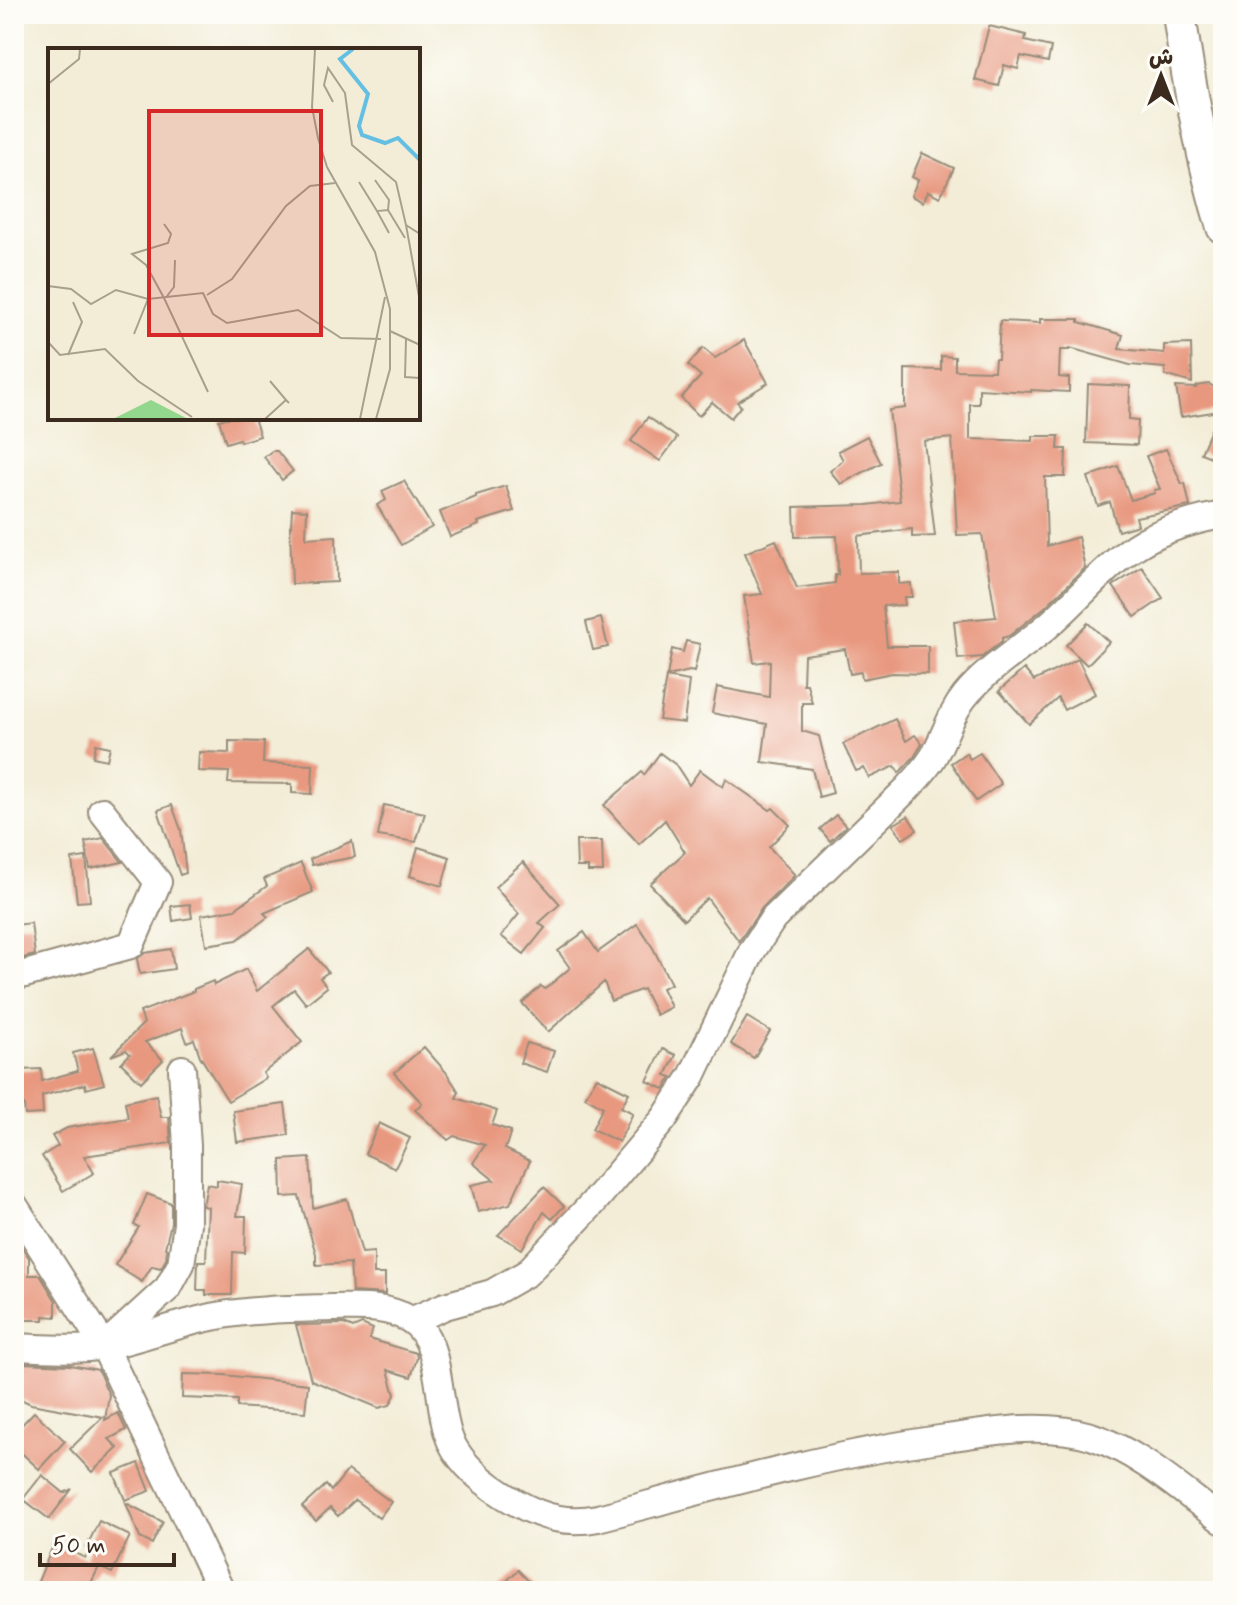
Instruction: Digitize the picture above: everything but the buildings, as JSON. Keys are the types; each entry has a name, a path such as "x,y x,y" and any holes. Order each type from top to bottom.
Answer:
{"main road":[{"path":"1179,14 1190,89 1223,227"}],"street":[{"path":"413,1320 445,1306 492,1293 527,1273 593,1203 664,1119 692,1076 752,951 773,919 921,774 936,752 955,711 981,680 1047,627 1128,552 1158,534 1192,520 1223,515"},
{"path":"14,977 131,945 158,882 102,811"},
{"path":"104,1346 168,1288 181,1264 187,1224 187,1146 182,1069"},
{"path":"14,1205 104,1346 221,1591"},
{"path":"14,1347 104,1346 188,1322 268,1310 383,1309 413,1320 431,1344 447,1430 460,1456 499,1493 531,1510 557,1519 585,1521 817,1460 894,1445 985,1432 1043,1429 1089,1436 1111,1444 1132,1455 1223,1521"}]}
